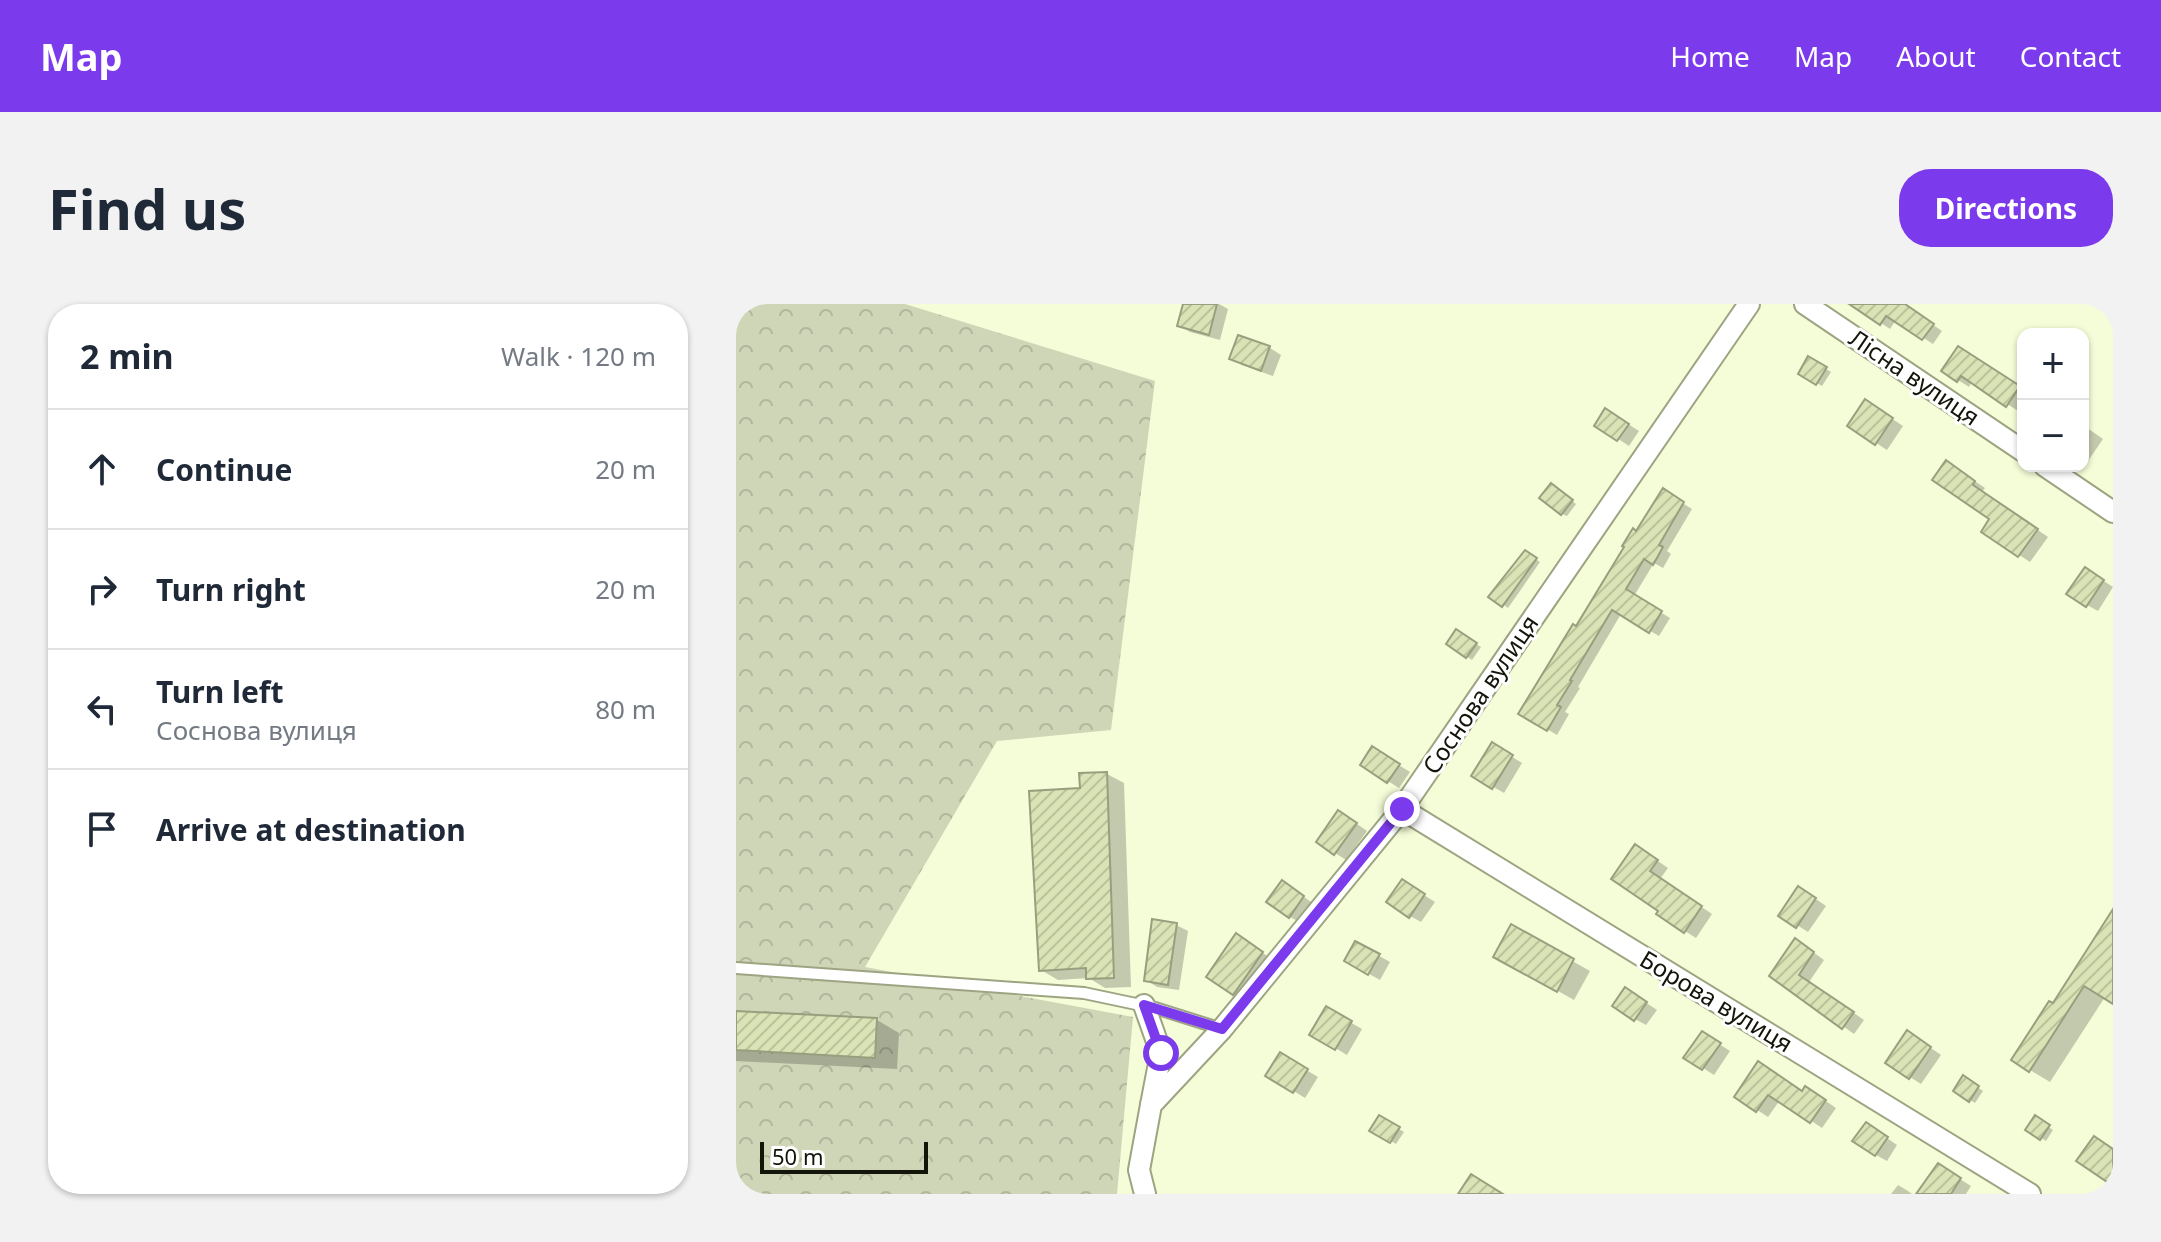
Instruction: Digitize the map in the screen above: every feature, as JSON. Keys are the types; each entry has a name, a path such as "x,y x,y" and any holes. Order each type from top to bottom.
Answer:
{"street":[{"name":"Соснова вулиця","path":"1151,1105 1222,1029 1402,809 1749,304"},
{"name":"Лісна вулиця","path":"1805,304 2017,447"},
{"path":"2054,472 2113,512"},
{"name":"Борова вулиця","path":"1402,809 2030,1194"},
{"path":"1144,1005 1161,1053 1139,1170 1145,1194"}],"lane":[{"path":"736,968 1084,993 1144,1005 1222,1029"}],"green space":[{"path":"736,304 905,304 1155,381 1111,730 997,741 865,967 1133,1017 1117,1194 736,1194"}],"building":[{"path":"1183,304 1217,304 1209,335 1177,326"},
{"path":"1849,304 1905,304 1934,324 1922,340 1886,316 1880,325"},
{"path":"1238,335 1270,346 1261,371 1229,359"},
{"path":"1958,346 2017,384 2017,390 2006,407 1961,376 1957,382 1941,371"},
{"path":"1808,356 1827,367 1816,385 1798,374"},
{"path":"1865,399 1893,418 1875,445 1847,426"},
{"path":"1605,408 1629,424 1617,441 1594,426"},
{"path":"1946,460 1975,481 1973,485 2038,529 2018,557 1981,532 1989,519 1932,480"},
{"path":"1551,483 1573,500 1561,515 1539,498"},
{"path":"1663,488 1684,502 1659,545 1663,547 1653,565 1644,559 1626,589 1662,611 1649,633 1612,610 1570,680 1557,705 1561,707 1547,731 1518,714 1573,624 1576,626 1633,528 1636,531"},
{"path":"1525,550 1537,558 1502,607 1488,597"},
{"path":"2085,567 2104,580 2086,607 2066,594"},
{"path":"1456,629 1477,643 1466,658 1446,644"},
{"path":"1492,742 1513,755 1492,789 1471,776"},
{"path":"1372,746 1400,764 1387,783 1360,765"},
{"path":"1107,772 1114,978 1086,979 1086,968 1039,971 1029,791 1080,788 1079,773"},
{"path":"1338,810 1357,823 1334,855 1316,842"},
{"path":"1635,844 1658,860 1650,871 1702,906 1684,933 1611,879"},
{"path":"1402,879 1425,894 1409,918 1386,902"},
{"path":"1282,880 1304,896 1289,918 1266,902"},
{"path":"1798,886 1816,898 1796,928 1778,916"},
{"path":"2113,909 2113,1004 2084,986 2029,1072 2011,1060 2049,1001 2053,1003"},
{"path":"1152,919 1177,923 1168,985 1144,981"},
{"path":"1511,924 1574,959 1557,992 1493,957"},
{"path":"1236,933 1263,952 1233,995 1206,977"},
{"path":"1795,938 1814,952 1799,975 1854,1012 1842,1029 1769,976"},
{"path":"1355,941 1380,954 1368,975 1344,961"},
{"path":"1625,987 1647,1002 1634,1021 1612,1006"},
{"path":"1326,1006 1352,1021 1335,1050 1309,1035"},
{"path":"736,1011 877,1018 875,1058 736,1050"},
{"path":"1907,1030 1931,1047 1909,1079 1885,1063"},
{"path":"1702,1031 1721,1043 1702,1070 1683,1058"},
{"path":"1280,1052 1308,1069 1293,1093 1265,1076"},
{"path":"1758,1061 1802,1091 1805,1086 1826,1100 1810,1123 1768,1095 1756,1112 1734,1097"},
{"path":"1963,1075 1979,1086 1969,1102 1953,1091"},
{"path":"1379,1115 1400,1127 1390,1143 1369,1131"},
{"path":"2035,1115 2050,1125 2040,1140 2025,1130"},
{"path":"1866,1122 1888,1137 1875,1156 1852,1141"},
{"path":"2094,1136 2113,1149 2113,1186 2076,1161"},
{"path":"1938,1163 1961,1178 1951,1194 1916,1194"},
{"path":"1471,1174 1503,1194 1458,1194"}],"route":[{"path":"1161,1053 1144,1005 1222,1029 1402,809"}]}
